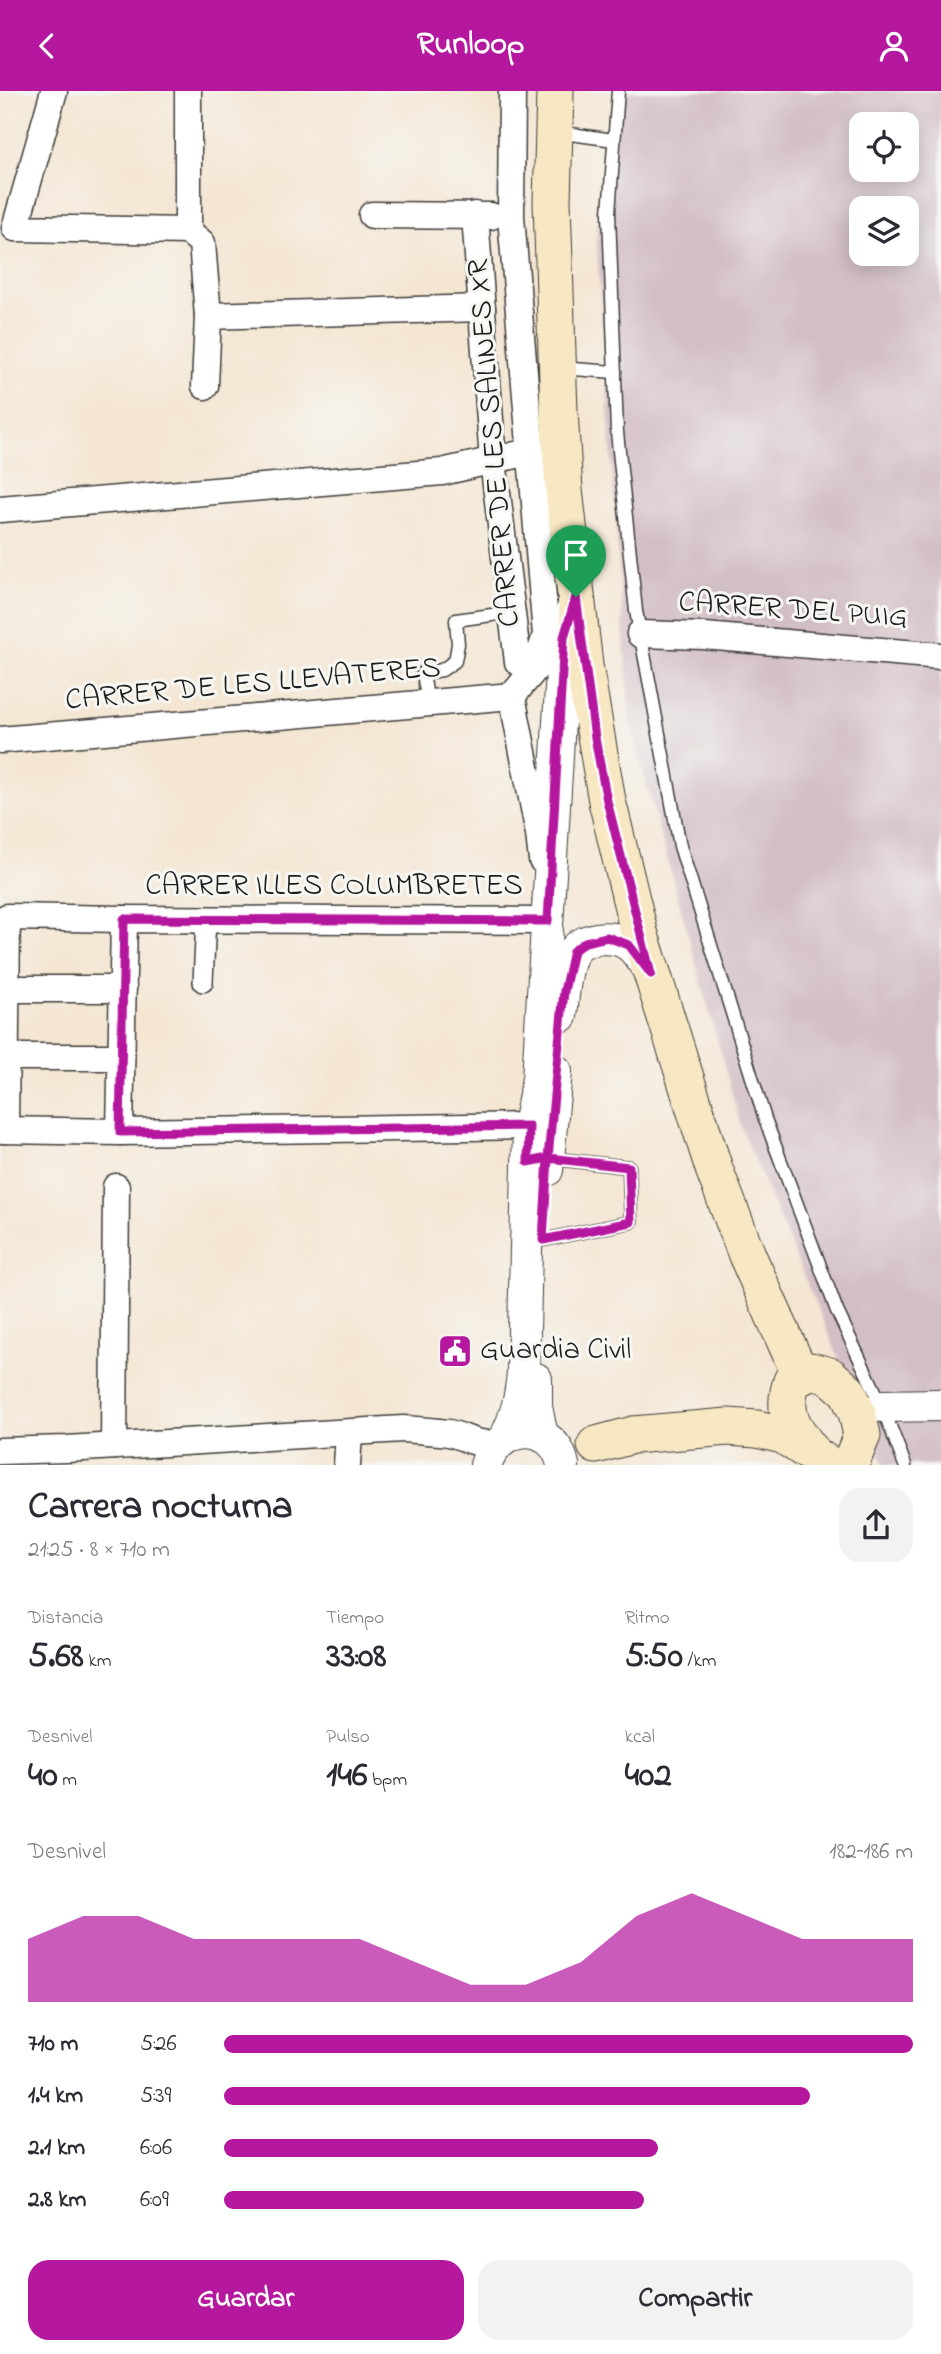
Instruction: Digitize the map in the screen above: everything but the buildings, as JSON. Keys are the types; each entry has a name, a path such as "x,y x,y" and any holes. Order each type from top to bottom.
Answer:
{"main road":[{"path":"555,91 552,202 557,368 565,490 595,738 607,801 651,974 713,1169 747,1255 793,1388 795,1431 851,1434"},
{"path":"728,1427 772,1412 811,1371 830,1376 851,1434"},
{"path":"584,1455 633,1435 728,1427 757,1429 783,1435 851,1434"}],"street":[{"path":"54,91 15,228 188,231 202,243 208,316 205,386"},
{"path":"188,91 188,231"},
{"name":"CARRER DE LES SALINES XR","path":"512,91 510,217 546,635 535,669 512,696"},
{"name":"CARRER DE LES SALINES XR","path":"372,215 510,217"},
{"name":"CARRER DE LES SALINES XR","path":"475,215 494,461 518,661"},
{"path":"208,316 482,308"},
{"path":"0,509 442,472 529,452"},
{"path":"563,1465 560,1455 544,1437 536,1407 543,1240 538,1160 529,1126 538,1079 564,637 576,597"},
{"name":"CARRER DEL PUIG","path":"640,634 704,636 941,656"},
{"path":"512,696 539,834 548,921"},
{"name":"CARRER DE LES LLEVATERES","path":"0,740 512,696"},
{"path":"124,919 7,917 3,1130 120,1132 529,1126"},
{"name":"CARRER ILLES COLUMBRETES","path":"120,1132 124,919 548,921"},
{"path":"203,982 206,919"},
{"path":"497,1448 516,1417 521,1400 538,1160 564,991 573,951 585,942 607,937 629,945 651,974"},
{"path":"7,989 123,989"},
{"path":"6,1057 121,1057"},
{"path":"114,1446 116,1187"},
{"path":"851,1434 941,1405"},
{"path":"0,1451 65,1457 114,1446 403,1429 450,1434 497,1448"},
{"path":"403,1429 458,1452 472,1465"},
{"path":"347,1465 349,1433"},
{"path":"497,1448 515,1433 533,1433 584,1455"}],"lane":[{"path":"618,91 609,213 617,432 640,634 680,846 765,1119 837,1311 851,1434 905,1465"},
{"path":"554,132 614,140"},
{"path":"557,368 615,372"},
{"path":"428,703 423,673 442,670 455,661 458,644 456,620 513,612"},
{"path":"538,1160 629,1167 631,1222 543,1240"}],"shaded area":[{"path":"625,91 941,91 941,1465 884,1465 742,1130 630,724 596,235"}],"place":[{"name":"Guardia Civil","path":"455,1351"}],"route":[{"path":"576,597 564,637 548,921 124,919 120,1132 529,1126 528,1162 548,1158 543,1240 631,1222 629,1167 548,1158 564,991 573,951 585,942 607,937 629,945 651,974 607,801 595,738 576,597"}]}
